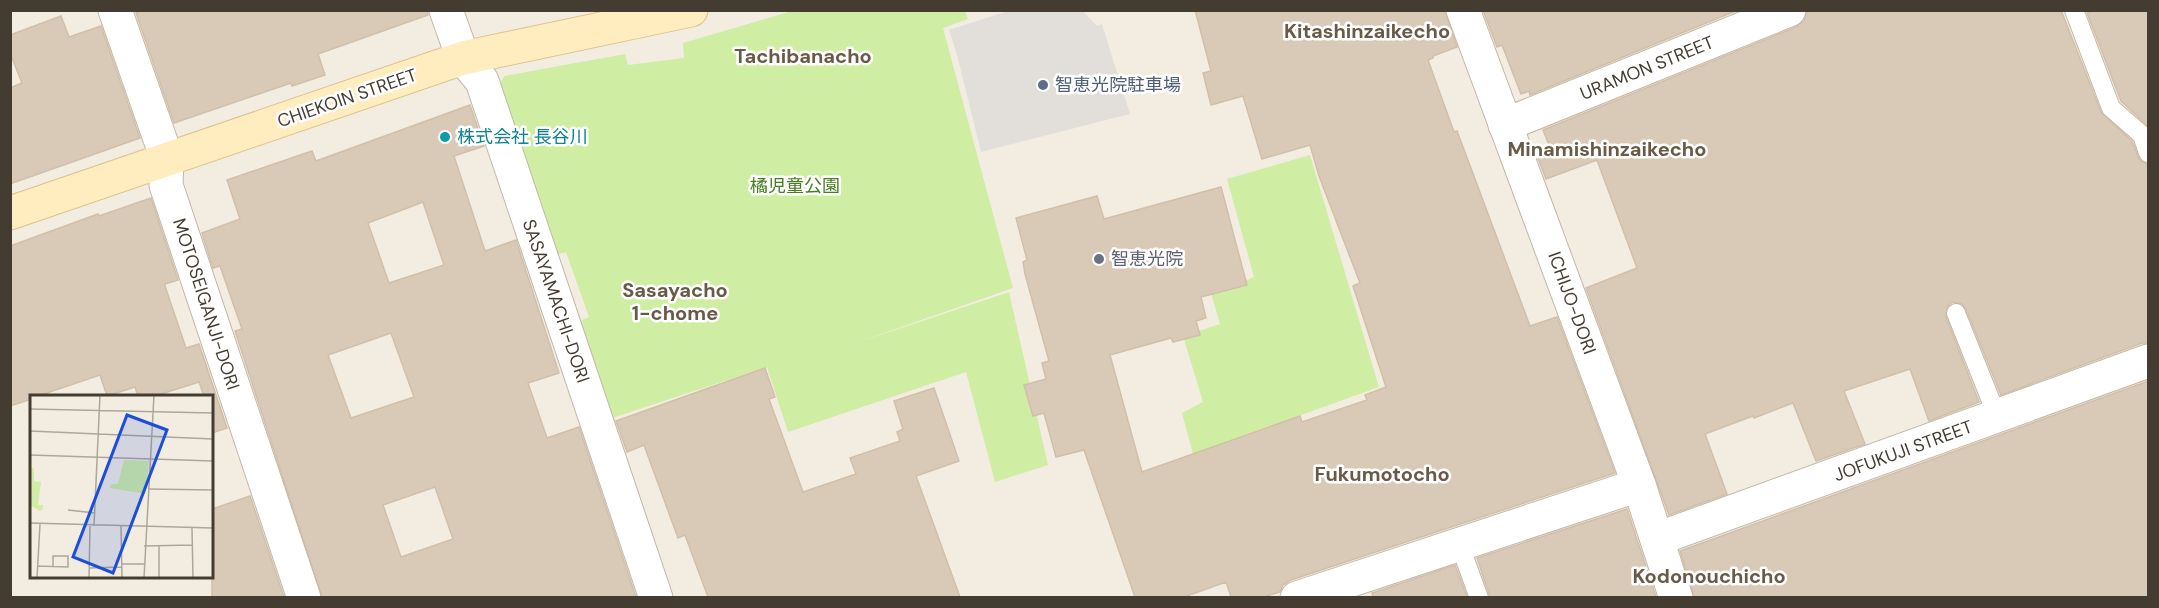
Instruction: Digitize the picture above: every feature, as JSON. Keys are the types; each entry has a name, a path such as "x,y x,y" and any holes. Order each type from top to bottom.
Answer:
{"street":[{"name":"MOTOSEIGANJI-DORI","path":"115,10 167,159 166,185 304,597"},
{"name":"SASAYAMACHI-DORI","path":"446,10 463,58 482,81 656,597"},
{"name":"CHIEKOIN STREET","path":"10,213 463,58 691,10"},
{"name":"ICHIJO-DORI","path":"1463,10 1639,484 1676,597"},
{"name":"URAMON STREET","path":"1505,125 1789,10"},
{"name":"JOFUKUJI STREET","path":"1657,539 2148,361"},
{"path":"1297,597 1639,484"}],"lane":[{"path":"2074,10 2111,108 2142,135 2148,153"},
{"path":"1956,313 1997,416"},
{"path":"1459,543 1479,597"}],"green space":[{"name":"橘児童公園","path":"792,11 965,11 968,19 943,28 1013,288 853,344 1009,292 1048,465 995,482 966,372 788,432 767,367 609,419 576,323 589,317 566,252 552,256 498,88 504,76 625,54 628,65 684,58 683,43"},
{"path":"1310,155 1379,387 1193,454 1182,413 1203,402 1183,336 1220,324 1211,293 1254,277 1227,179"}],"shaded area":[{"name":"智恵光院駐車場","path":"1008,11 1083,11 1097,26 1102,24 1130,114 981,152 949,30"}],"building":[{"path":"143,10 428,10 428,15 318,54 325,75 292,86 291,83 174,123 136,13"},
{"path":"1195,10 1445,10 1457,47 1428,60 1454,132 1457,131 1530,326 1557,317 1615,473 1291,580 1283,585 1280,592 1263,597 1231,597 1226,582 1184,597 1135,597 1084,450 1056,457 1044,413 1033,416 1024,385 1046,379 1042,363 1049,361 1025,274 1023,262 1027,260 1016,218 1097,196 1104,219 1221,187 1247,285 1201,297 1206,318 1196,321 1200,335 1173,342 1171,338 1110,355 1142,472 1300,416 1302,422 1367,400 1365,395 1386,387 1353,286 1360,283 1319,176 1310,145 1262,159 1243,96 1211,105 1203,73 1211,71"},
{"path":"1483,10 1738,10 1530,95 1529,91 1521,94 1502,45 1497,47"},
{"path":"1807,10 2061,10 2101,112 2132,141 2140,161 2148,164 2148,343 2142,343 2001,395 1966,309 1962,304 1952,302 1947,307 1946,317 1979,402 1929,421 1910,369 1844,391 1865,444 1816,461 1793,403 1754,418 1753,416 1705,434 1727,494 1669,515 1586,288 1637,268 1597,160 1546,179 1535,150 1549,145 1543,130 1796,27 1804,21"},
{"path":"2095,10 2148,10 2148,126 2121,101 2087,13"},
{"path":"61,16 69,37 101,26 140,138 10,184 10,88 22,83 10,53 10,35"},
{"path":"470,105 484,146 454,156 485,251 516,240 559,373 528,383 547,438 579,427 636,597 322,597 235,331 242,329 220,266 213,268 202,233 240,219 227,180 312,151 316,161","holes":["423,202 444,265 389,283 368,223","391,333 414,397 351,418 328,355","435,487 453,539 401,557 383,505"]},
{"path":"151,198 178,280 165,284 165,286 186,348 199,344 227,428 213,433 213,395 204,395 199,382 158,395 138,395 135,387 107,395 100,375 41,395 30,395 30,400 10,406 10,246 98,214 99,216"},
{"path":"765,368 775,397 769,399 803,492 856,474 850,458 900,441 897,432 903,429 894,401 934,388 959,461 916,476 960,597 708,597 685,535 678,538 644,445 627,452 616,421"},
{"path":"2148,381 2148,597 1694,597 1680,551"},
{"path":"250,496 284,597 212,597 213,509"},
{"path":"1627,509 1656,597 1490,597 1477,558"},
{"path":"1455,565 1467,597 1373,597 1372,593"}],"place":[{"name":"智恵光院駐車場","path":"1043,85"},
{"name":"株式会社 長谷川","path":"445,137"},
{"name":"智恵光院","path":"1099,259"}],"district":[{"name":"Kitashinzaikecho","path":"1367,31"},
{"name":"Tachibanacho","path":"803,56"},
{"name":"Minamishinzaikecho","path":"1607,149"},
{"name":"Sasayacho 1-chome","path":"675,302"},
{"name":"Fukumotocho","path":"1382,474"},
{"name":"Kodonouchicho","path":"1709,576"}]}
